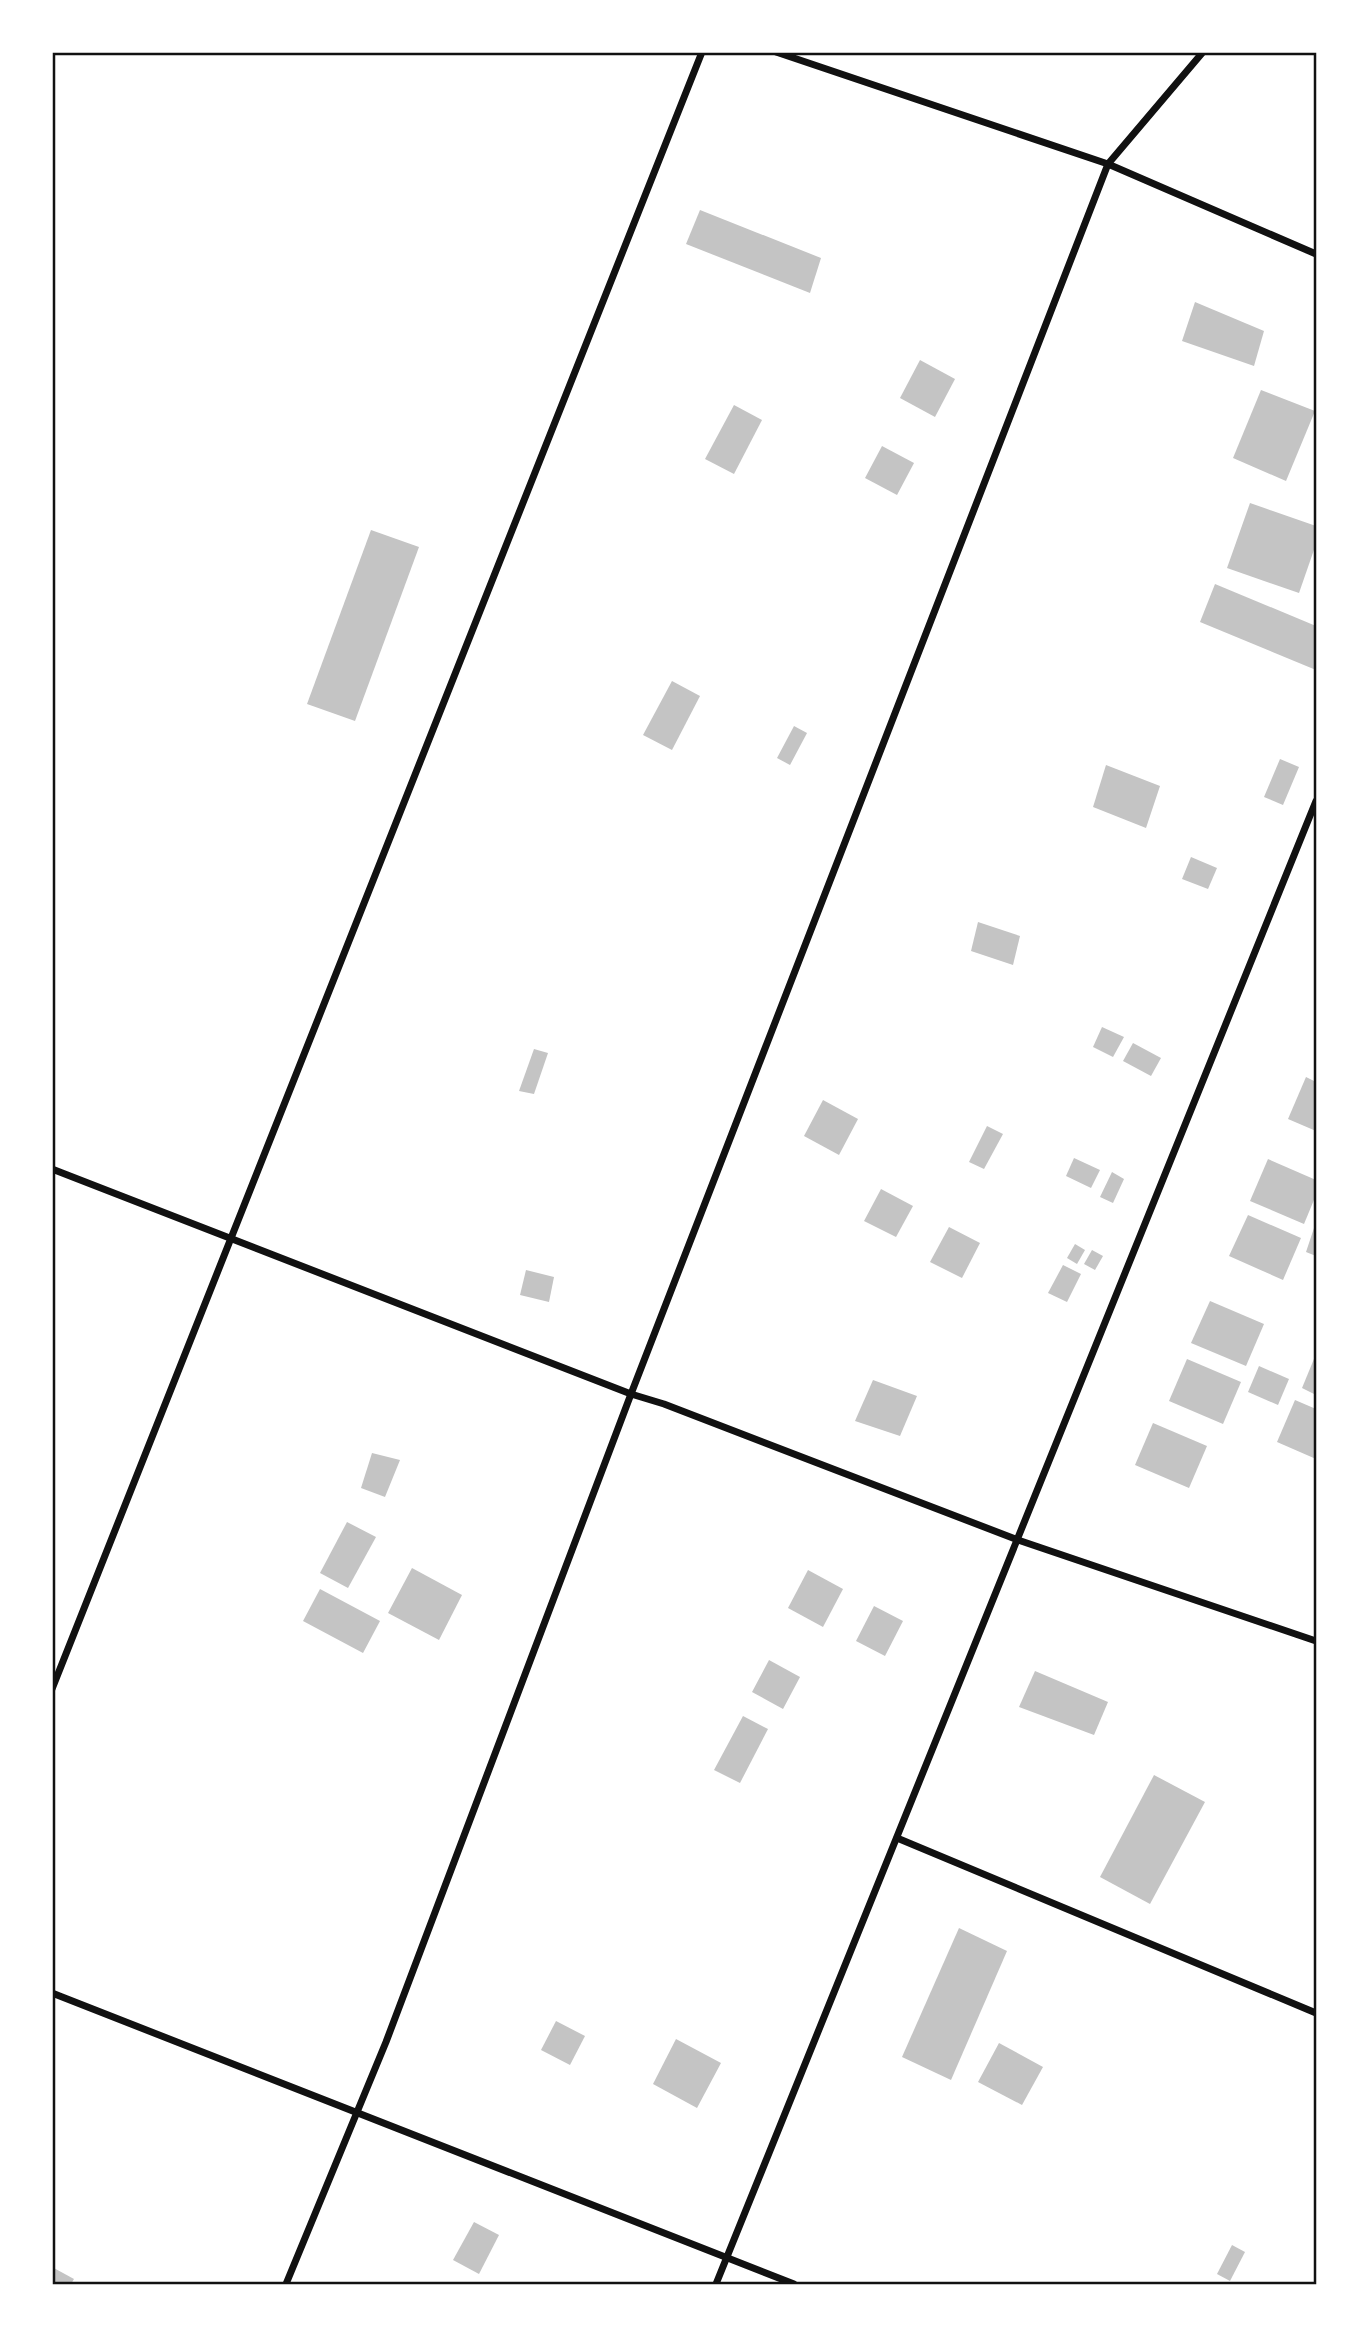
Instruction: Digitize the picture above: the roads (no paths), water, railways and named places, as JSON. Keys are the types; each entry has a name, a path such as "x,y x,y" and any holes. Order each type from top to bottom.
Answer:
{"street":[{"path":"52,1689 702,52"},
{"path":"776,52 1108,164 1317,254"},
{"path":"286,2284 357,2113 631,1394 1108,164 1203,52"},
{"path":"716,2284 1317,801"},
{"path":"52,1169 631,1394 664,1404 1018,1540 1317,1641"},
{"path":"897,1838 1317,2012"},
{"path":"52,1993 794,2284"}]}
